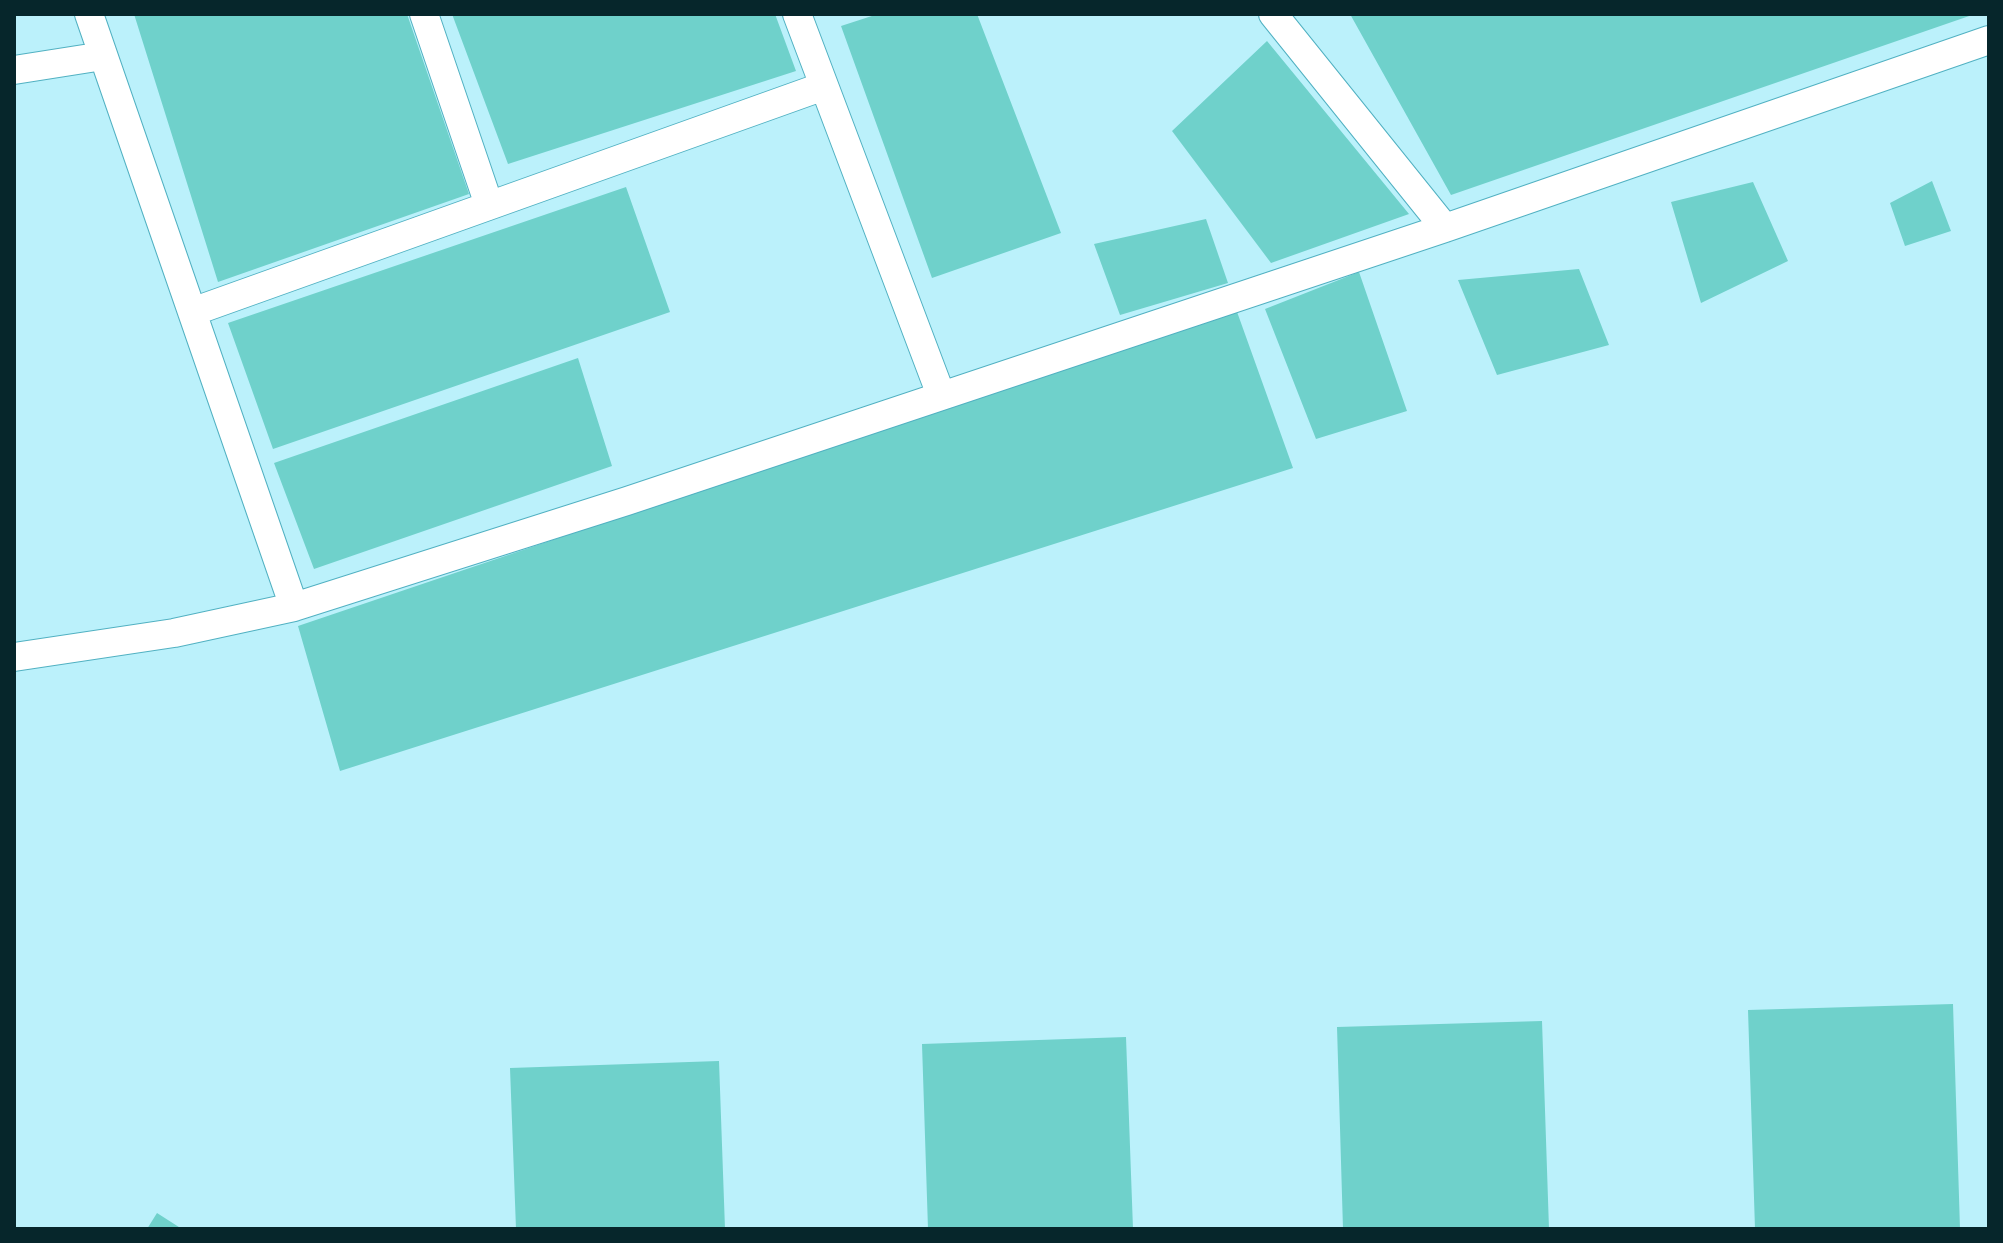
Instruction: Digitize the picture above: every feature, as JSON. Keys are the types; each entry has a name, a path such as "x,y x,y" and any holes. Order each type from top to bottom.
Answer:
{"street":[{"path":"89,14 294,607"},
{"path":"424,14 489,205"},
{"path":"797,14 941,395"},
{"path":"1273,14 1445,228"},
{"path":"14,657 174,633 294,607 627,501 1445,228 1989,40"},
{"path":"14,70 103,56"},
{"path":"192,312 824,86"}],"building":[{"path":"134,14 407,14 469,194 218,282"},
{"path":"452,14 775,14 796,71 508,164"},
{"path":"878,14 977,14 1061,233 932,278 841,26"},
{"path":"1350,14 1975,14 1451,195"},
{"path":"1267,41 1409,214 1271,263 1172,131"},
{"path":"1932,181 1951,231 1905,246 1890,203"},
{"path":"1753,182 1788,261 1701,303 1671,202"},
{"path":"626,187 670,312 273,449 228,323"},
{"path":"1206,219 1228,283 1120,315 1094,244"},
{"path":"1579,269 1609,345 1497,375 1458,280"},
{"path":"1359,272 1407,411 1316,439 1265,309"},
{"path":"1236,309 1293,468 340,771 298,626"},
{"path":"578,358 612,466 314,569 274,463"},
{"path":"1953,1004 1960,1229 1755,1229 1748,1010"},
{"path":"1542,1021 1549,1229 1343,1229 1337,1027"},
{"path":"1126,1037 1133,1229 928,1229 922,1044"},
{"path":"719,1061 725,1229 516,1229 510,1068"},
{"path":"157,1213 182,1229 147,1229"}]}
